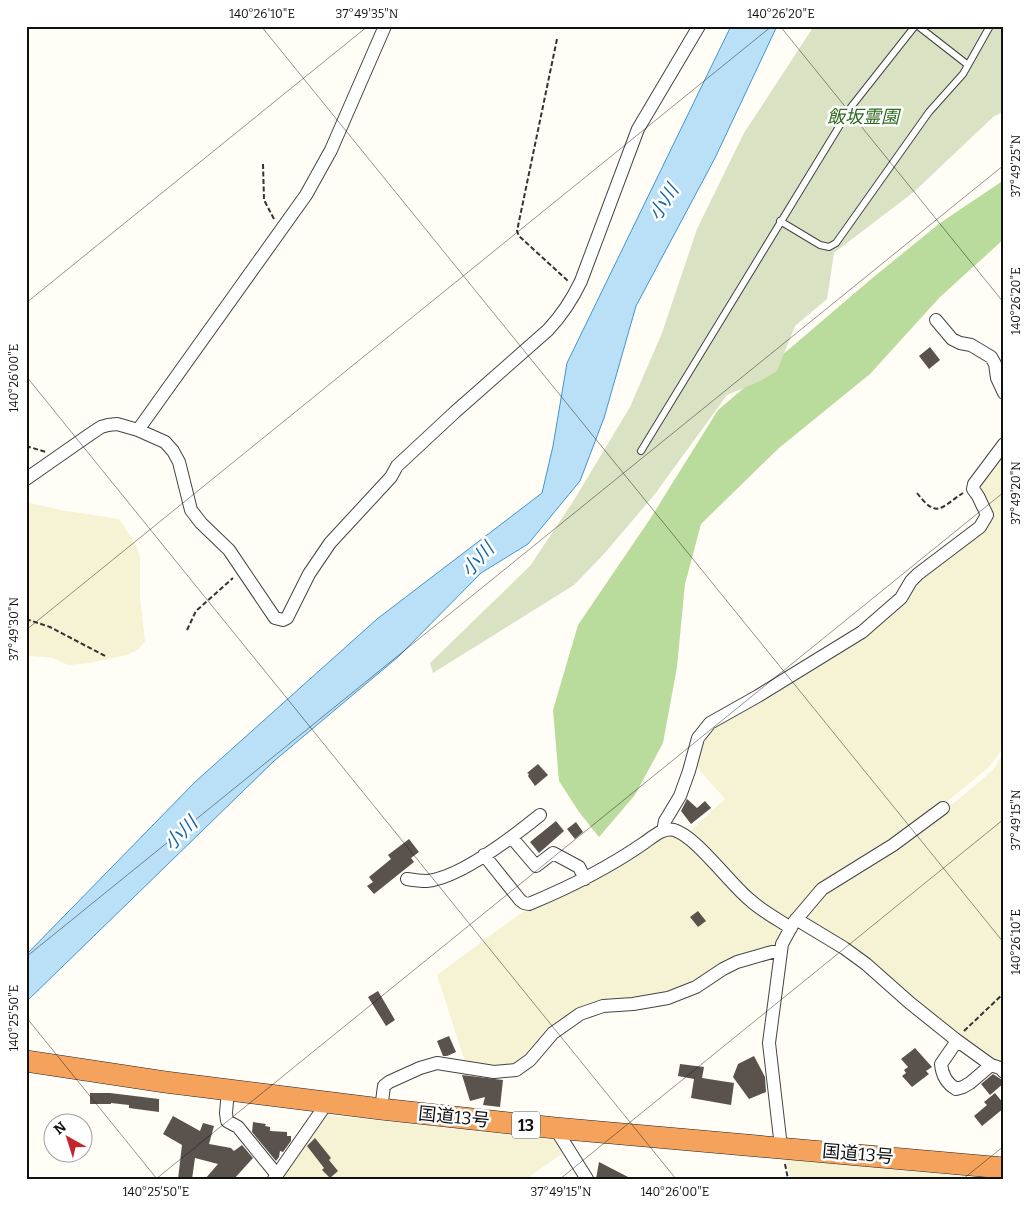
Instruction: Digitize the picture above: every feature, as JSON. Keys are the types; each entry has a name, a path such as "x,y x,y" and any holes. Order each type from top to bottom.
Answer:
{"highway":[{"name":"国道13号","path":"26,1061 165,1082 327,1103 555,1128 1004,1168"}],"street":[{"path":"138,430 306,195 331,150 385,26"},
{"path":"26,479 101,428 117,424 138,430 165,442 173,450 179,462 191,510 201,523 229,550 275,618 283,620 287,618 309,574 330,543 391,477 397,466 548,330 559,317 577,289 638,129 699,26"},
{"path":"936,320 952,339 971,345 990,358 995,364 997,378 1004,393"},
{"path":"663,831 665,821 680,796 698,738 710,723 857,635 901,598 911,581 918,574 980,527 986,515 973,489 980,474 1004,444"},
{"path":"781,1147 769,1043 782,944 794,924 822,888 893,845 943,808"},
{"path":"407,879 426,881 450,874 512,838 540,815"},
{"path":"484,855 524,903 529,904 585,879 663,831 675,830 685,836 706,855 749,900 844,948 866,964 956,1040 991,1066 1000,1068 1004,1072"},
{"path":"512,838 536,866 553,853 579,867 585,879"},
{"path":"382,1109 384,1086 420,1068 438,1063 494,1072 516,1070 530,1060 553,1033 580,1014 603,1006 633,1004 668,998 696,987 723,969 738,962 772,952 781,952"},
{"path":"956,1040 941,1064 945,1078 950,1085 956,1089 963,1087 991,1066"},
{"path":"228,1090 226,1113 228,1121 238,1126 275,1177 327,1103"},
{"path":"555,1128 587,1179"}],"lane":[{"path":"641,451 851,107 917,26 968,65"},
{"path":"780,221 820,245 830,247 836,243 929,112 963,74 990,26"}],"path":[{"path":"557,39 516,231 519,236 577,289"},
{"path":"263,164 264,200 282,228"},
{"path":"26,446 47,452 55,459"},
{"path":"917,493 926,506 937,509 974,486"},
{"path":"187,630 196,611 242,569"},
{"path":"26,619 50,627 107,657"},
{"path":"956,1040 1004,993"}],"shaded area":[{"path":"1004,448 1004,744 989,767 938,809 836,876 790,924 758,904 687,834 725,799 694,764 708,731 827,657 913,582 983,527 977,488"},
{"path":"30,503 119,519 136,545 140,556 140,598 145,641 139,649 127,655 89,663 68,665 53,658 30,656 26,658 26,504"},
{"path":"1004,752 1004,1069 801,918 822,894 881,856 960,798 993,770"},
{"path":"664,834 676,834 788,929 779,945 669,995 607,1003 541,1043 512,1068 466,1065 437,975 529,907"},
{"path":"328,1115 558,1140 566,1151 526,1179 284,1179 284,1172"},
{"path":"786,1159 993,1179 791,1179"}],"green space":[{"name":"飯坂霊園","path":"814,26 1004,26 1004,111 993,117 915,191 834,253 827,299 795,326 777,371 758,382 727,395 655,494 604,554 574,585 433,673 430,663 530,566 574,500 630,407 662,333 697,229 744,133"},
{"path":"1004,180 1004,239 940,297 870,374 779,448 701,524 685,584 677,667 663,743 635,795 599,837 579,812 559,781 553,710 578,625 650,519 718,410 870,280 940,223"}],"water":[{"name":"小川","path":"731,26 777,26 715,158 636,306 604,418 580,481 528,544 481,573 398,657 274,761 26,1002 26,955 195,782 377,619 542,493 553,446 567,363"}],"building":[{"path":"930,347 940,360 929,369 919,356"},
{"path":"538,764 548,775 535,786 527,773"},
{"path":"687,799 697,808 705,801 711,808 691,824 681,811"},
{"path":"556,821 564,831 539,853 530,842"},
{"path":"576,822 583,832 575,839 567,829"},
{"path":"409,839 419,852 411,858 414,862 374,894 367,886 373,882 369,877 391,859 388,855"},
{"path":"698,911 706,921 698,927 690,917"},
{"path":"378,991 395,1020 386,1026 368,997"},
{"path":"449,1036 456,1052 443,1056 437,1041"},
{"path":"915,1048 932,1067 926,1071 929,1074 912,1087 902,1076 906,1073 904,1070 908,1067 901,1059"},
{"path":"754,1056 765,1077 766,1092 749,1099 733,1077 738,1064"},
{"path":"680,1064 704,1067 702,1078 734,1083 731,1105 691,1098 694,1079 678,1076"},
{"path":"993,1074 1004,1083 990,1095 981,1084"},
{"path":"462,1075 503,1080 500,1107 483,1105 485,1097 470,1101"},
{"path":"90,1093 110,1093 159,1099 159,1112 129,1108 129,1105 111,1103 90,1104"},
{"path":"995,1093 1004,1104 1004,1108 982,1126 974,1116 987,1105 984,1102"},
{"path":"173,1116 200,1131 203,1123 214,1126 209,1144 231,1148 234,1151 242,1145 253,1158 234,1179 205,1179 218,1164 195,1158 192,1179 178,1179 182,1145 163,1134"},
{"path":"253,1122 266,1124 265,1126 270,1127 270,1131 287,1132 287,1136 291,1136 291,1141 283,1152 280,1151 276,1161 252,1132"},
{"path":"315,1138 331,1158 329,1160 338,1171 330,1178 322,1170 324,1168 307,1146"},
{"path":"599,1162 632,1179 596,1179"}]}
